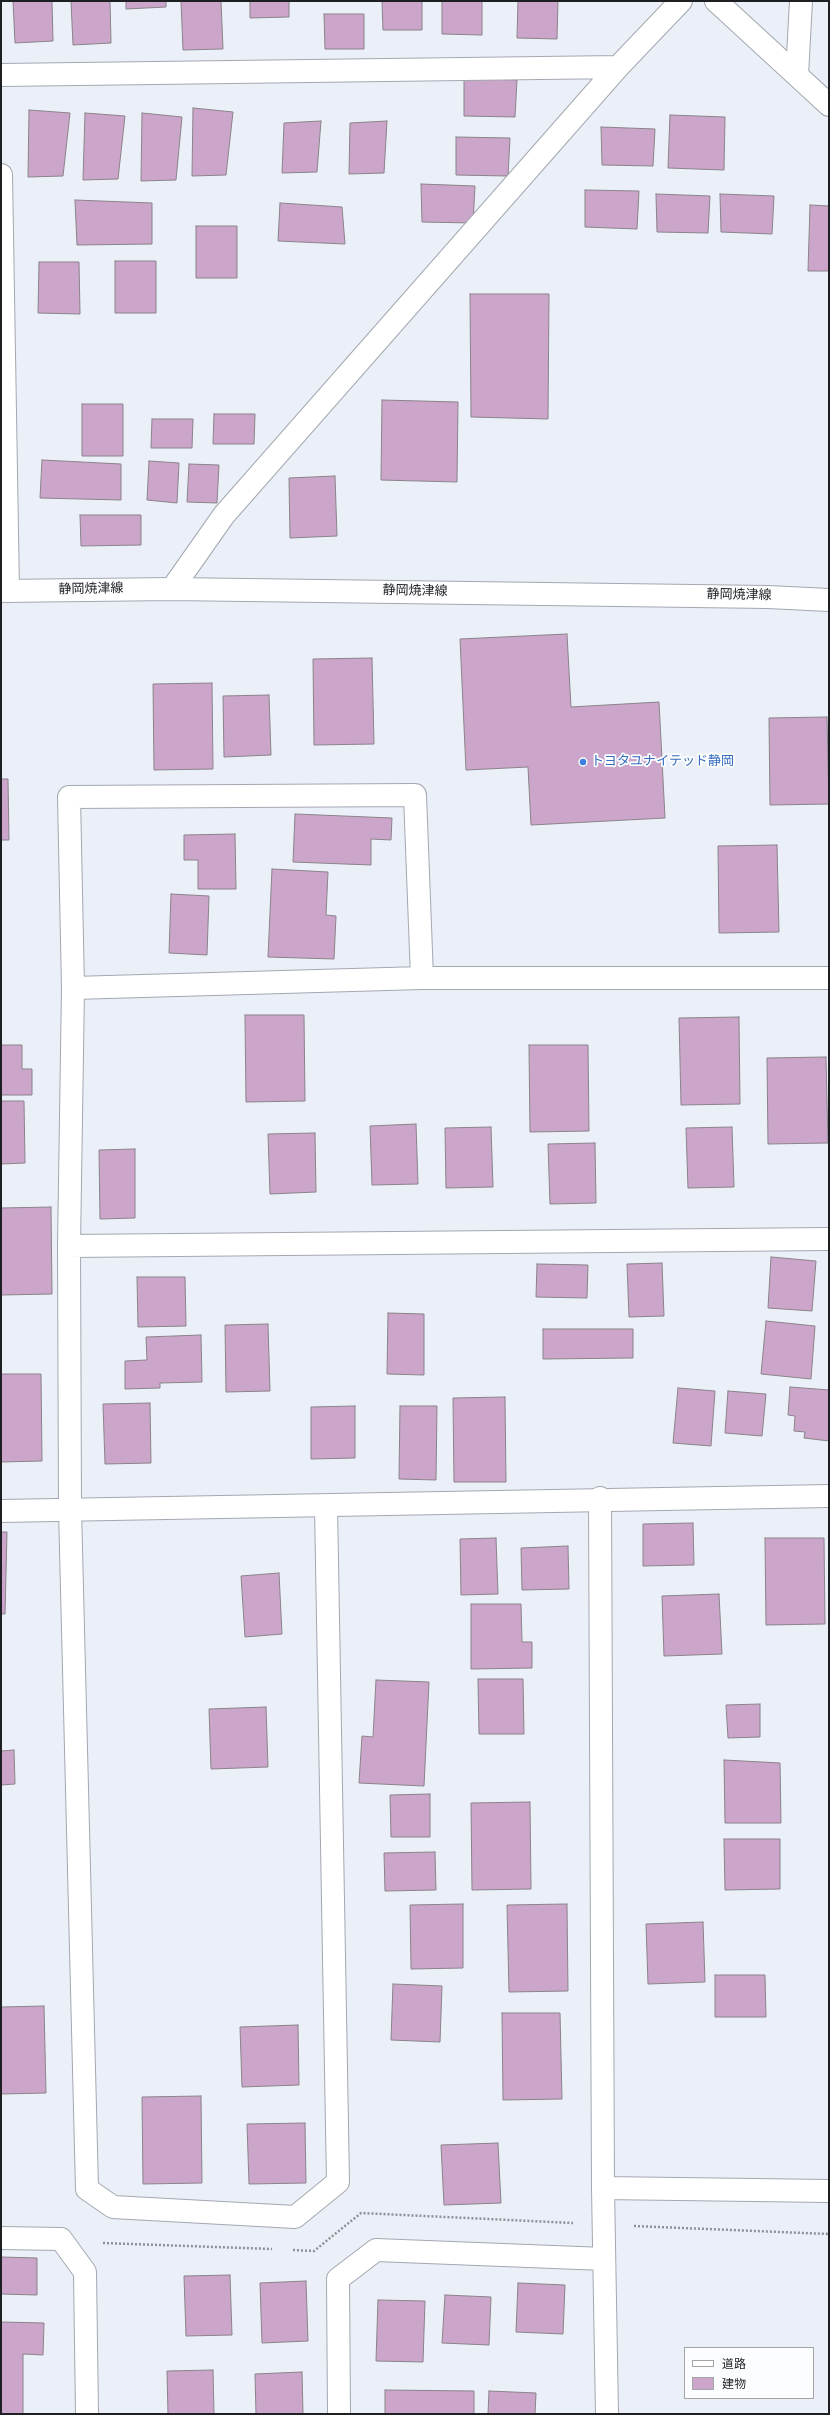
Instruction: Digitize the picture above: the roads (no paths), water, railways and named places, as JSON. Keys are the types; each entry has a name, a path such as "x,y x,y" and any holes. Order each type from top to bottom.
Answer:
{"street":[{"path":"172,589 224,515 618,67 681,1"},
{"path":"716,1 829,105"},
{"path":"797,75 800,1"},
{"path":"1,75 618,67"},
{"path":"1,176 4,591"},
{"name":"静岡焼津線","path":"4,591 172,589 768,597 829,600"},
{"path":"326,1506 338,2182 295,2217 113,2207 87,2189 70,1509 69,1246 73,988 68,797 415,795 422,978"},
{"path":"73,988 422,978 829,978"},
{"path":"69,1246 829,1239"},
{"path":"1,1511 326,1506 600,1498 829,1496"},
{"path":"600,1498 602,2188 607,2414"},
{"path":"602,2188 829,2192"},
{"path":"1,2238 61,2239 85,2272 87,2414"},
{"path":"339,2414 338,2278 376,2250 604,2258"}],"place":[{"name":"トヨタユナイテッド静岡","path":"583,762"}]}
